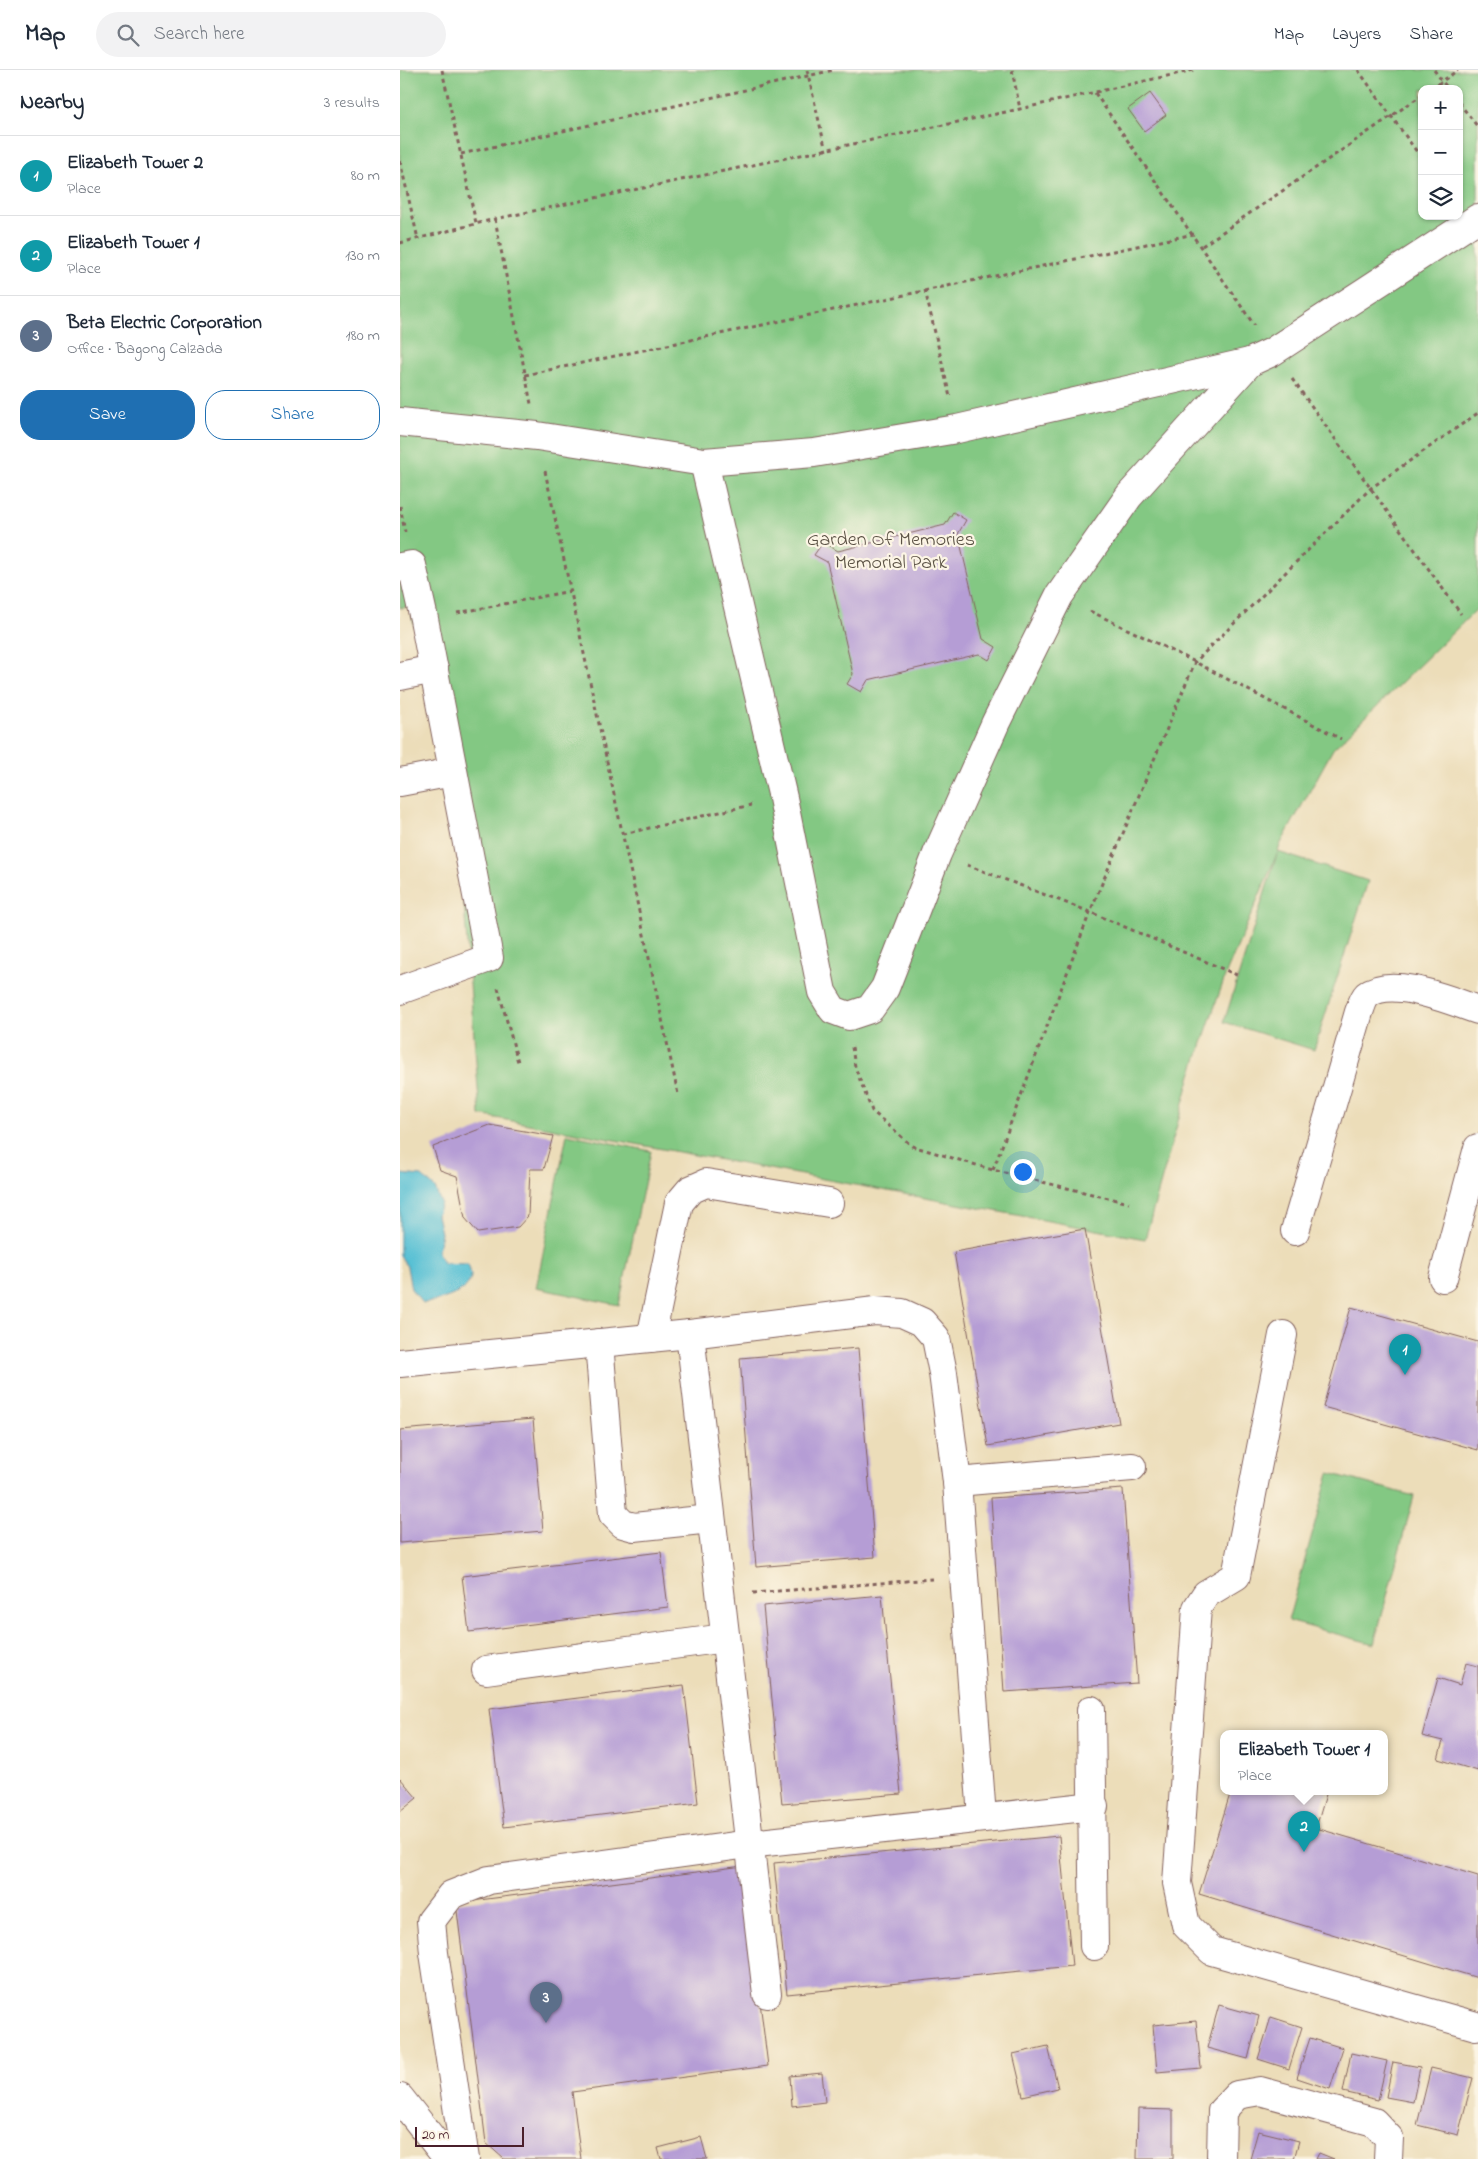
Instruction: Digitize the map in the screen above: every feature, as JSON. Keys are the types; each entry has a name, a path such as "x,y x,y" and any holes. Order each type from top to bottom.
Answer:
{"street":[{"path":"400,422 537,436 704,462 814,452 957,429 1250,362 1272,352 1478,218"},
{"path":"704,462 783,798 822,992 833,1010 849,1016 870,1009 885,988 937,854 996,722 1059,596 1129,496 1250,362"},
{"path":"400,567 412,565 434,669 489,958 400,990"},
{"path":"400,676 434,669"},
{"path":"400,782 454,772"},
{"path":"1295,1231 1359,1012 1366,996 1386,986 1395,987 1423,993 1478,1010"},
{"path":"1442,1278 1478,1148"},
{"path":"651,1338 679,1203 690,1190 706,1183 829,1204"},
{"path":"400,1364 690,1334 875,1311 902,1313 922,1322 936,1338 943,1373 957,1482 982,1817"},
{"path":"690,1334 767,1994"},
{"path":"1283,1335 1236,1576 1206,1594 1197,1608 1177,1883 1186,1925 1212,1952 1477,2026"},
{"path":"599,1343 613,1514 623,1524 634,1527 711,1519"},
{"path":"957,1482 1132,1467"},
{"path":"486,1670 726,1638"},
{"path":"1091,1710 1094,1806 1094,1946"},
{"path":"465,2159 435,1963 431,1922 451,1894 489,1880 749,1844 1094,1806"},
{"path":"1221,2159 1222,2111 1237,2095 1260,2091 1374,2122 1389,2138 1388,2159"},
{"path":"400,2098 448,2159"}],"path":[{"path":"442,70 476,223"},
{"path":"807,70 826,151"},
{"path":"461,154 834,70"},
{"path":"1012,70 1020,110"},
{"path":"400,243 494,219 1020,110 1194,70"},
{"path":"1358,70 1418,154"},
{"path":"1434,70 1445,85"},
{"path":"1436,85 1458,70"},
{"path":"1202,246 1418,98"},
{"path":"1463,108 1478,127"},
{"path":"400,161 418,239"},
{"path":"494,219 537,436 678,1094"},
{"path":"525,375 1194,234"},
{"path":"925,290 957,429"},
{"path":"993,1170 1090,912 1195,662 1371,488 1478,413"},
{"path":"424,619 571,591"},
{"path":"1059,596 1195,662 1340,739"},
{"path":"622,834 783,798"},
{"path":"937,854 1090,912 1237,975"},
{"path":"489,958 518,1062"},
{"path":"849,1016 855,1067 872,1111 912,1146 993,1170 1129,1203"},
{"path":"720,1595 963,1576"}],"green space":[{"name":"Garden Of Memories Memorial Park","path":"400,70 1478,70 1478,608 1333,749 1280,845 1278,852 1368,881 1314,1050 1224,1022 1277,854 1227,971 1191,1075 1145,1239 480,1115 461,865 410,606 400,608"},
{"path":"567,1134 651,1151 619,1305 536,1288"},
{"path":"1329,1473 1414,1496 1374,1644 1288,1621"}],"water":[{"path":"400,1174 422,1176 435,1188 441,1203 437,1215 441,1233 438,1252 443,1263 468,1264 471,1276 469,1282 452,1296 423,1303 411,1289 407,1267 400,1255"}],"building":[{"path":"1150,93 1166,115 1144,131 1128,109"},
{"path":"953,512 966,520 958,534 983,639 996,647 989,660 979,654 868,680 861,692 847,684 853,674 827,562 814,555 823,542 838,551 945,525"},
{"path":"490,1125 553,1136 544,1169 530,1169 528,1216 518,1227 478,1233 465,1218 457,1176 440,1170 433,1147"},
{"path":"1085,1229 1119,1423 988,1446 954,1252"},
{"path":"1351,1307 1478,1342 1478,1450 1323,1407"},
{"path":"858,1348 875,1557 756,1567 740,1358"},
{"path":"533,1419 543,1531 400,1543 400,1430"},
{"path":"1123,1489 1137,1683 1004,1692 991,1498"},
{"path":"661,1552 668,1607 469,1632 462,1576"},
{"path":"882,1595 901,1794 782,1804 763,1606"},
{"path":"1466,1663 1478,1666 1478,1771 1438,1759 1443,1741 1422,1736 1438,1678 1460,1685"},
{"path":"684,1685 698,1803 504,1827 489,1709"},
{"path":"400,1778 417,1798 400,1812"},
{"path":"1230,1795 1326,1795 1316,1828 1478,1876 1478,1978 1199,1894"},
{"path":"1059,1836 1072,1966 787,1994 774,1863"},
{"path":"743,1866 768,2066 572,2092 581,2159 504,2159 486,2143 456,1903"},
{"path":"1219,2005 1259,2016 1248,2059 1207,2048"},
{"path":"1271,2017 1302,2027 1289,2069 1258,2059"},
{"path":"1196,2021 1201,2068 1157,2072 1153,2025"},
{"path":"1310,2038 1343,2048 1330,2089 1297,2078"},
{"path":"1048,2046 1058,2088 1023,2096 1013,2054"},
{"path":"1351,2053 1387,2061 1378,2100 1343,2092"},
{"path":"1393,2062 1420,2067 1413,2102 1386,2097"},
{"path":"1431,2068 1473,2078 1458,2135 1417,2125"},
{"path":"822,2073 825,2102 792,2106 790,2076"},
{"path":"1138,2109 1173,2110 1173,2159 1137,2159"},
{"path":"1258,2131 1299,2141 1294,2159 1250,2159"},
{"path":"701,2137 707,2159 661,2159 658,2148"},
{"path":"1319,2153 1334,2159 1316,2159"}],"place":[{"name":"Elizabeth Tower 2","path":"1405,1375"},
{"name":"Elizabeth Tower 1","path":"1304,1852"},
{"name":"Beta Electric Corporation","path":"546,2023"}]}
